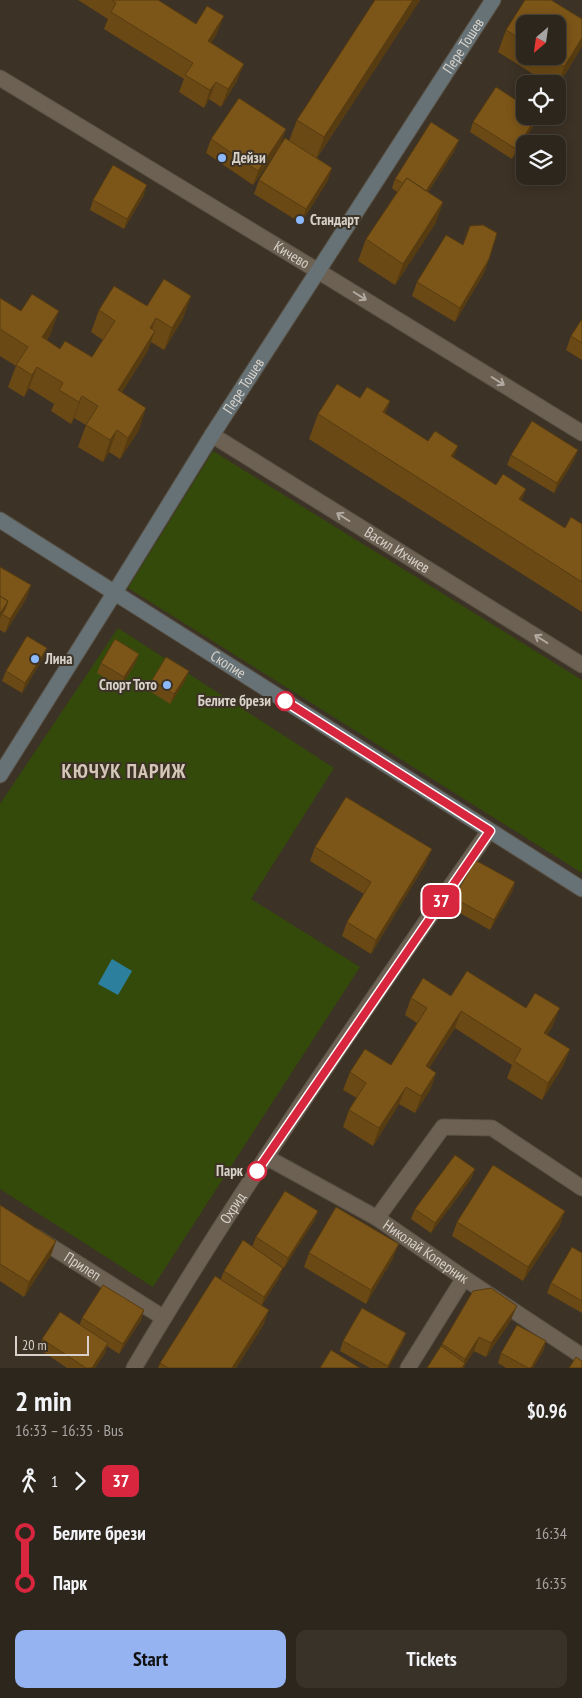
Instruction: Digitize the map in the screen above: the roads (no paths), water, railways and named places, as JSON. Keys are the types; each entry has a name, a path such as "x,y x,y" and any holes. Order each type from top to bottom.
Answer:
{"street":[{"name":"Пере Тошев","path":"1,771 115,592 212,434 493,0"},
{"name":"Кичево","path":"0,78 582,433"},
{"name":"Васил Ихчиев","path":"212,434 582,665"},
{"name":"Скопие","path":"0,520 582,889"},
{"name":"Охрид","path":"134,1368 266,1157 490,831"},
{"path":"377,1218 443,1127 492,1128 582,1188"},
{"name":"Николай Коперник","path":"266,1157 377,1218 582,1356"},
{"name":"Прилеп","path":"25,1230 164,1318"},
{"path":"408,1368 464,1278"}],"water":[{"path":"112,959 132,971 118,995 98,984"}],"place":[{"name":"Дейзи","path":"222,158"},
{"name":"Стандарт","path":"300,220"},
{"name":"Лина","path":"35,659"},
{"name":"Спорт Тото","path":"167,685"},
{"name":"Белите брези","path":"285,701"},
{"name":"Парк","path":"257,1171"}],"district":[{"name":"КЮЧУК ПАРИЖ","path":"124,771"}]}
